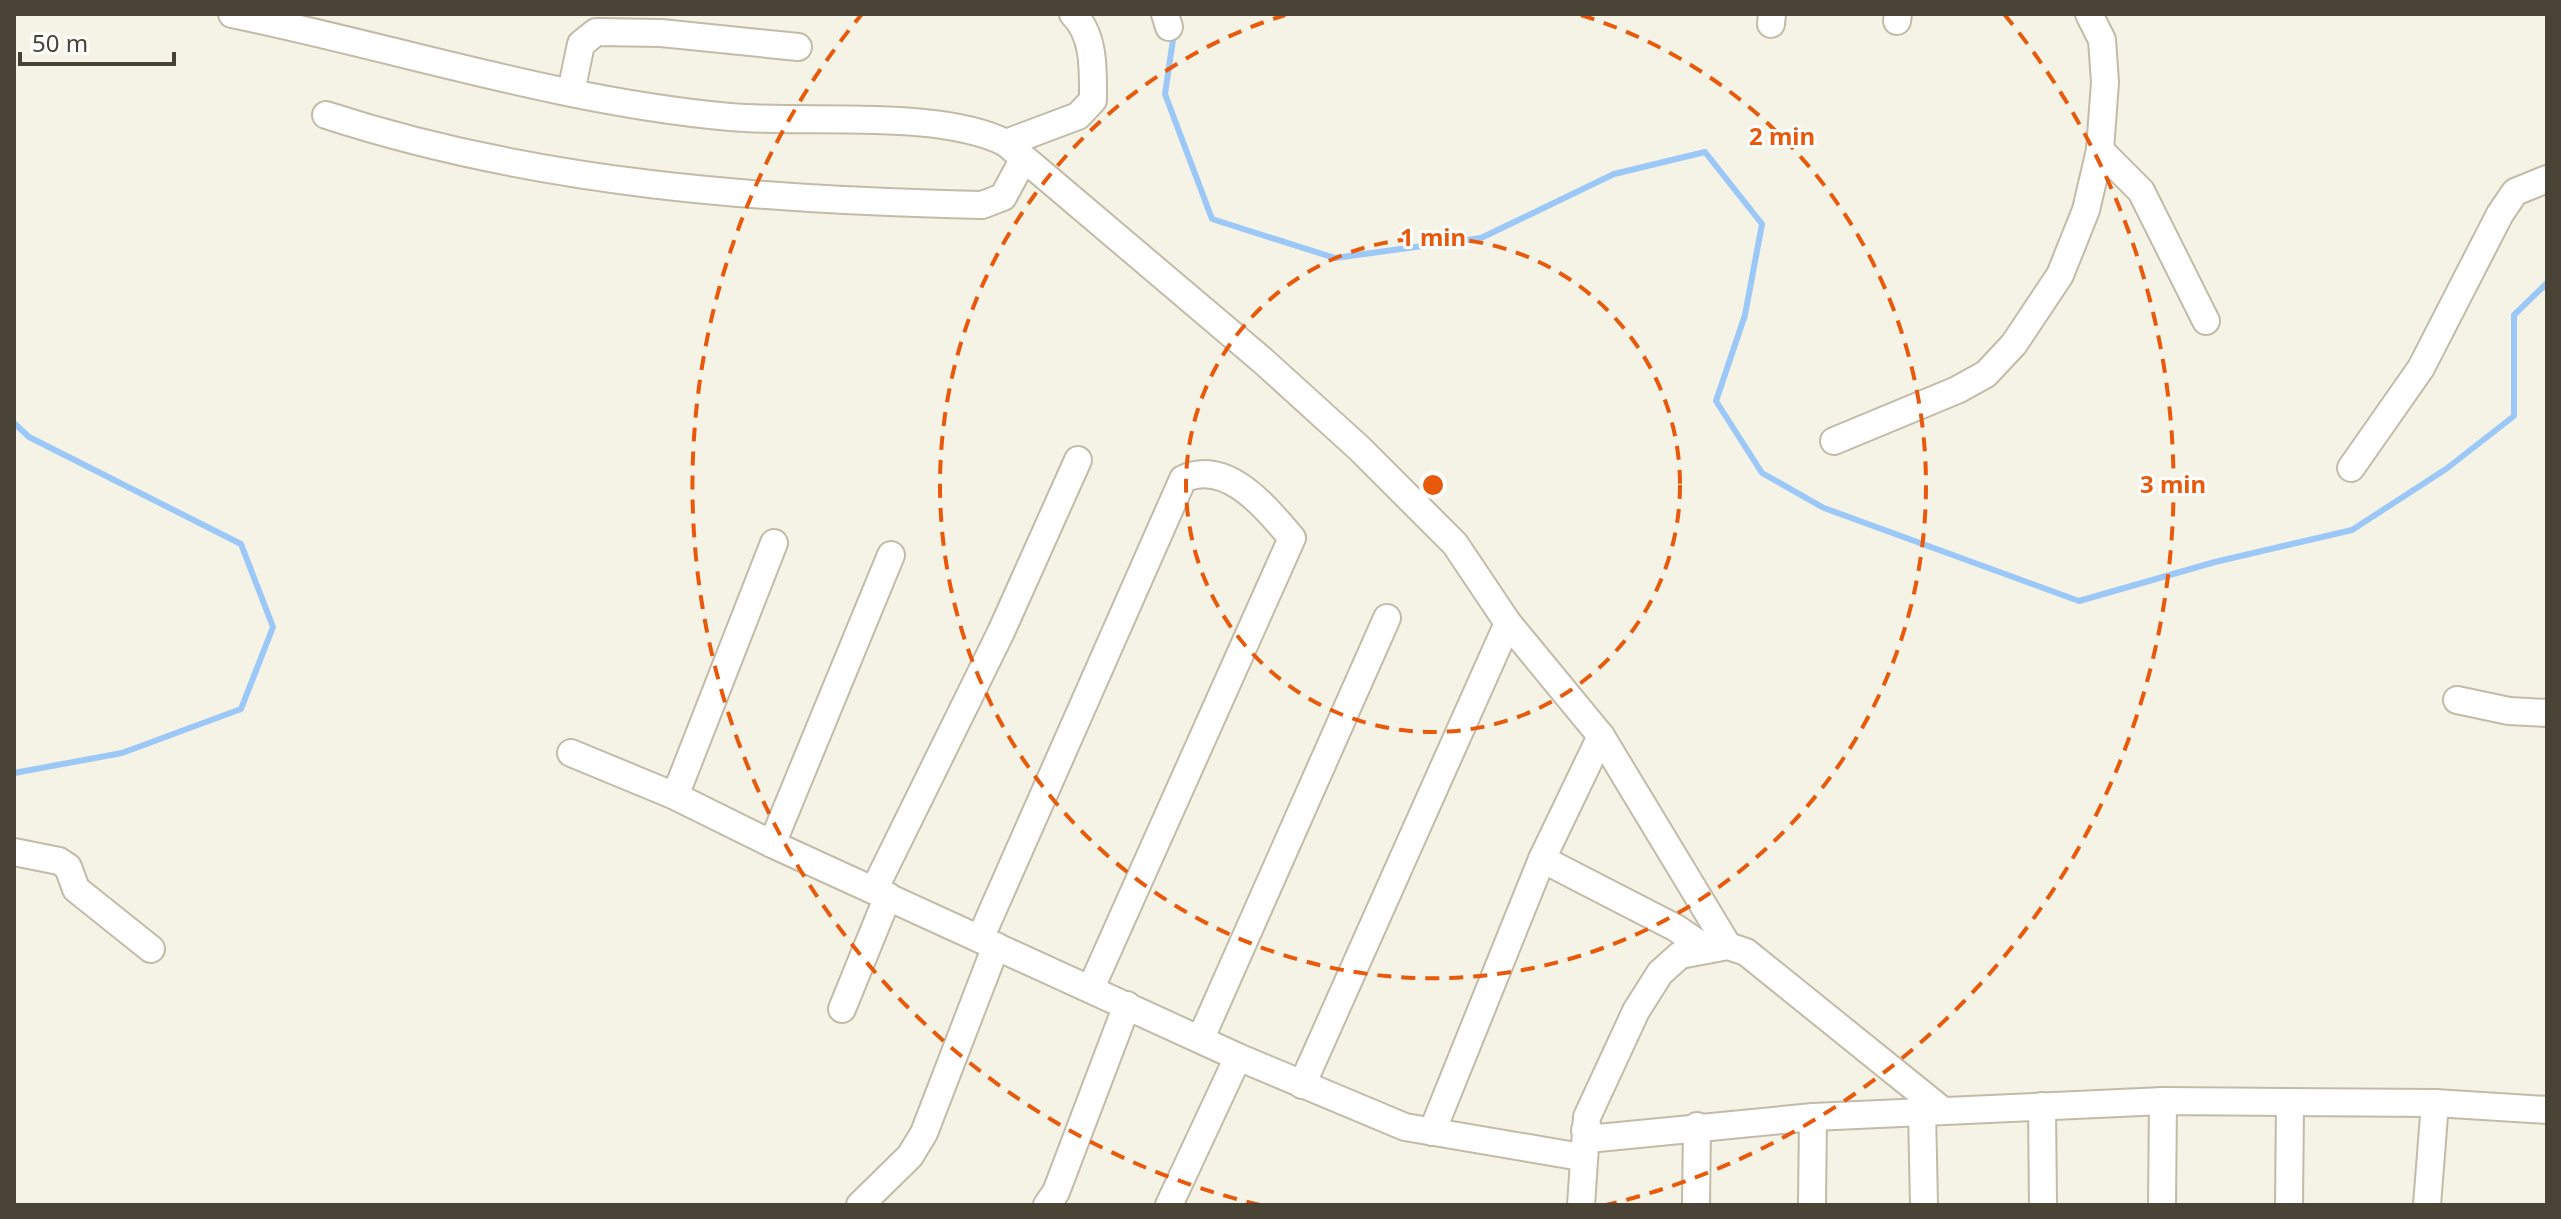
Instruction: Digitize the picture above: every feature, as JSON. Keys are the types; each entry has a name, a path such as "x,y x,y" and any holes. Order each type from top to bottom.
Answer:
{"street":[{"path":"232,14 571,92 730,117 884,122 983,131 1015,151 1079,201 1359,448 1455,544 1508,623 1601,736 1717,947"},
{"path":"326,115 411,143 505,163 706,191 818,201 982,205 1003,197 1015,151 1078,116 1093,100 1091,51 1083,24 1073,14"},
{"path":"1834,441 1957,390 1986,374 2014,344 2060,275 2086,210 2100,150 2105,82 2102,40 2089,14"},
{"path":"571,92 581,44 596,32 661,33 798,47"},
{"path":"2100,150 2141,191 2206,321"},
{"path":"2351,468 2421,368 2500,214 2515,192 2547,179"},
{"path":"842,1009 881,893 1078,460"},
{"path":"860,1205 910,1156 924,1133 988,943 1183,479 1209,471 1227,479 1262,504 1292,538 1091,988"},
{"path":"675,796 774,543"},
{"path":"772,844 891,555"},
{"path":"1201,1038 1387,618"},
{"path":"1302,1085 1508,623"},
{"path":"2457,700 2509,711 2547,713"},
{"path":"1432,1132 1542,859 1601,736"},
{"path":"571,753 675,796 772,844 1238,1057 1405,1127 1581,1157"},
{"path":"14,852 59,861 68,867 76,889 151,949"},
{"path":"1542,859 1717,947 1746,952 1779,975 1932,1110"},
{"path":"1581,1205 1581,1157 1587,1117 1644,998 1660,973 1680,955 1717,947"},
{"path":"1047,1205 1056,1192 1127,1005"},
{"path":"1169,1205 1238,1057"},
{"path":"1585,1130 1598,1138 1813,1117 2163,1101 2290,1105 2435,1103 2547,1110"},
{"path":"2162,1205 2163,1101"},
{"path":"2427,1205 2435,1103"},
{"path":"2289,1205 2290,1105"},
{"path":"2042,1106 2043,1205"},
{"path":"1924,1205 1932,1110"},
{"path":"1812,1205 1813,1117"},
{"path":"1696,1205 1697,1126"}],"waterway":[{"path":"1174,33 1165,94 1212,219 1335,258 1481,238 1614,174 1705,152 1762,224 1745,315 1716,401 1762,473 1824,508 2079,601 2215,562 2352,530 2446,469 2514,416 2514,315 2547,283"},
{"path":"14,423 29,437 241,544 273,627 241,709 122,753 14,773"}]}
